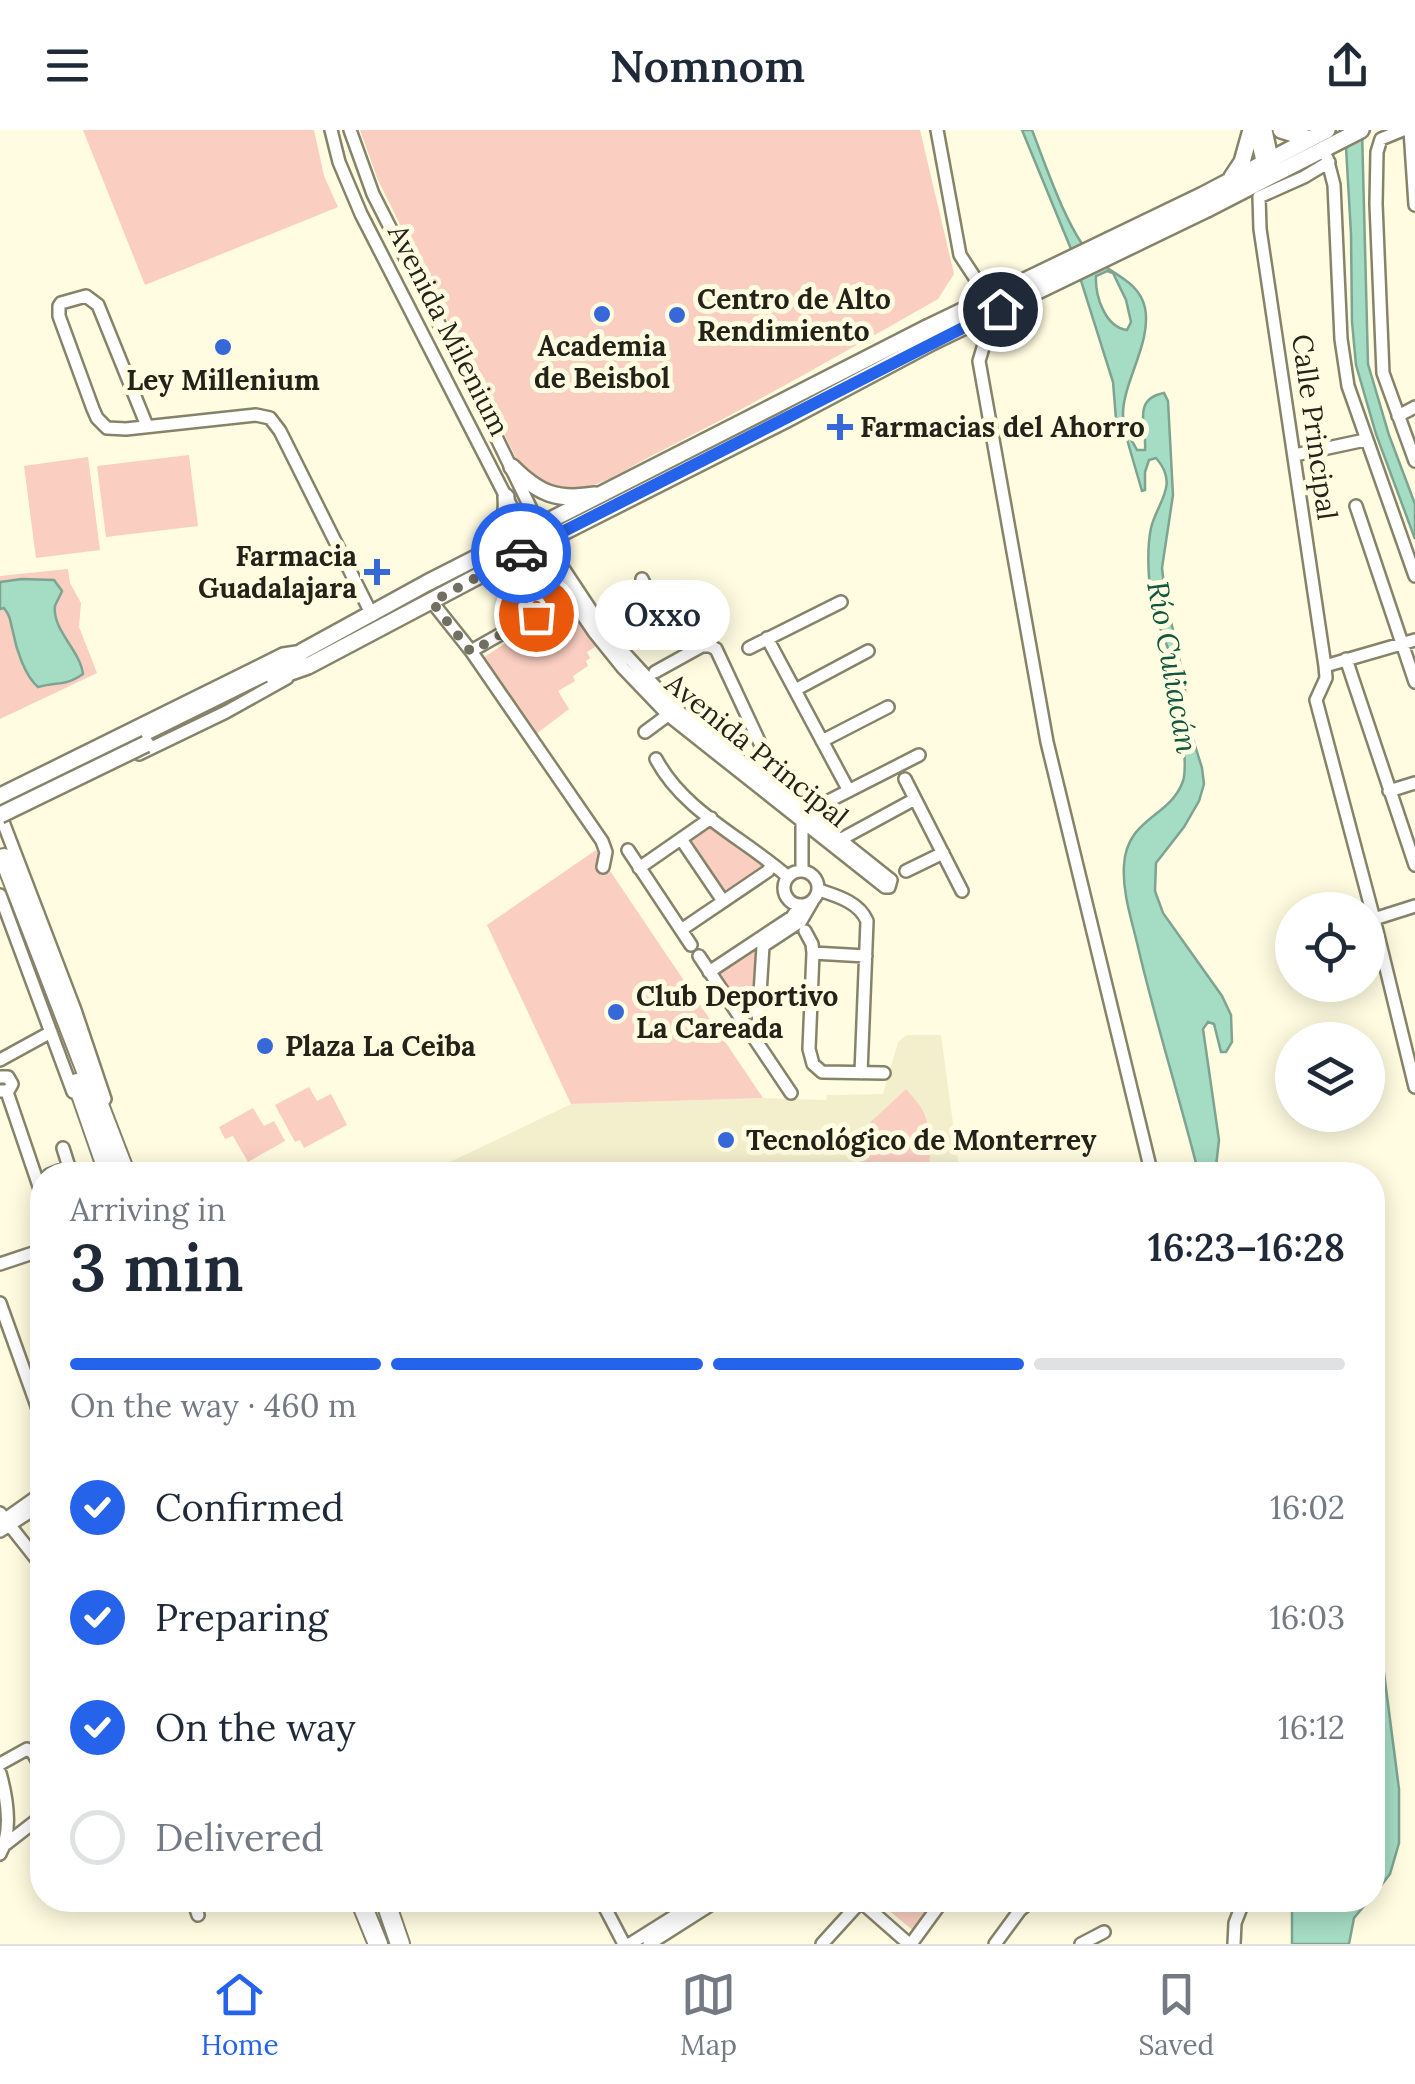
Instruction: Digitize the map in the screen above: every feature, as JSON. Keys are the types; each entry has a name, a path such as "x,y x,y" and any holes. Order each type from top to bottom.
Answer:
{"highway":[{"path":"7,856 102,1162"},
{"path":"7,856 121,1162"},
{"path":"365,1912 378,1944"},
{"path":"389,1912 400,1944"}],"main road":[{"path":"1205,202 1228,183 1242,162 1253,130"},
{"path":"1281,130 1325,144"},
{"path":"1228,183 1361,130"},
{"path":"0,814 275,673 432,602 609,493 1269,168"},
{"path":"306,659 372,614 484,555 537,537 786,420 930,335"},
{"path":"512,468 533,486 556,496 609,493"},
{"path":"484,555 504,525 506,496"}],"street":[{"name":"Avenida Milenium","path":"331,130 339,162 378,248 506,496 537,537"},
{"name":"Avenida Milenium","path":"350,130 367,181 512,468 537,537"},
{"path":"937,130 960,255 981,287 988,312 988,331 978,361 1033,676 1069,842 1149,1162"},
{"path":"1253,130 1269,168"},
{"path":"1266,130 1269,168"},
{"path":"1415,205 1406,130 1381,139 1376,174 1383,374 1415,461"},
{"path":"1325,144 1334,185 1345,370 1352,403 1415,576"},
{"name":"Calle Principal","path":"1325,144 1304,176 1262,195 1258,201 1325,666 1326,678 1316,700 1367,892"},
{"path":"350,188 367,181"},
{"path":"147,426 98,305 86,296 61,303 59,316 97,418 108,428 118,430 256,415 270,418 372,614"},
{"path":"1398,416 1415,408"},
{"path":"1295,455 1365,440"},
{"path":"1356,506 1415,682"},
{"name":"Avenida Principal","path":"537,537 568,596 617,660 672,712 886,882"},
{"name":"Avenida Principal","path":"537,537 606,634 672,712 745,764 804,816"},
{"path":"606,634 654,608 642,579"},
{"path":"471,652 568,596"},
{"path":"432,602 602,841 606,852 603,867"},
{"path":"749,648 842,602"},
{"path":"768,638 849,791"},
{"path":"1325,666 1415,640"},
{"path":"654,672 702,646 718,652 763,752 745,764"},
{"path":"795,690 868,651"},
{"path":"0,794 284,654 306,659"},
{"path":"7,856 0,814 28,806 226,712 306,659"},
{"path":"1346,659 1415,864"},
{"path":"822,741 888,707"},
{"path":"645,732 672,712"},
{"path":"802,871 804,816 919,754"},
{"path":"656,759 674,786 786,880"},
{"path":"905,779 962,891"},
{"path":"0,782 19,785"},
{"path":"1389,791 1415,783"},
{"path":"836,842 915,799"},
{"path":"7,856 15,820 28,806"},
{"path":"640,868 711,818"},
{"path":"680,838 724,902"},
{"path":"628,850 791,1093"},
{"path":"906,871 943,852"},
{"path":"681,930 770,868"},
{"path":"709,972 761,943 812,899 813,875 796,871 786,880 784,890 789,900 812,899 857,908 867,921 861,1072"},
{"path":"0,894 101,1162"},
{"path":"1385,916 1415,906"},
{"path":"805,930 813,953 809,1049 813,1064 822,1072 884,1073"},
{"path":"757,1042 761,943"},
{"path":"813,953 866,956"},
{"name":"Calle Principal","path":"1385,960 1412,1060 1415,1087"},
{"path":"0,1060 51,1032"},
{"path":"0,1077 12,1081 12,1087 3,1092 36,1162"},
{"path":"63,1148 67,1162"},
{"path":"0,1264 30,1254"},
{"path":"0,1304 30,1387"},
{"path":"2,1522 30,1502"},
{"path":"2,1522 30,1509"},
{"path":"2,1522 30,1553"},
{"path":"0,1764 27,1749 30,1751"},
{"path":"0,1773 7,1806 3,1849"},
{"path":"3,1849 30,1826"},
{"path":"608,1912 627,1944 680,1912"},
{"path":"649,1944 699,1912"},
{"path":"822,1944 850,1912"},
{"path":"872,1912 910,1944 934,1912"},
{"path":"995,1944 1019,1912"},
{"path":"1234,1944 1239,1912"},
{"path":"1081,1944 1104,1932"}],"shaded area":[{"path":"83,130 314,130 324,176 338,207 145,285"},
{"name":"Centro de Alto Rendimiento","path":"360,130 920,130 954,274 938,299 763,397 605,480 584,488 558,489 538,481 520,466 378,180"},
{"path":"189,455 198,526 106,537 97,466"},
{"path":"88,457 100,550 36,558 24,466"},
{"path":"68,569 70,583 81,603 79,627 97,673 0,719 0,576"},
{"path":"568,601 596,646 587,652 588,666 573,676 575,681 558,691 569,709 536,734 483,658"},
{"path":"713,820 766,864 724,891 689,836"},
{"name":"Club Deportivo La Careada","path":"596,850 763,1098 571,1104 487,925"},
{"path":"760,945 754,1025 719,972"},
{"name":"Tecnológico de Monterrey","path":"906,1035 941,1035 958,1162 450,1162 571,1104 826,1100 827,1095 883,1094 898,1042"},
{"path":"309,1087 317,1101 331,1094 347,1125 304,1148 300,1140 295,1142 275,1105"},
{"path":"906,1089 922,1109 930,1133 929,1162 854,1162 842,1149"},
{"path":"253,1108 264,1126 274,1121 285,1141 248,1162 233,1136 225,1139 219,1127"},
{"path":"891,1912 924,1912 926,1914 915,1932"}],"water":[{"name":"Río Culiacán","path":"1022,130 1032,130 1059,200 1087,251 1132,286 1142,299 1145,334 1123,414 1137,450 1145,450 1143,416 1147,401 1164,393 1168,401 1173,495 1162,568 1185,685 1185,713 1204,784 1184,827 1156,863 1155,891 1163,913 1222,996 1231,1015 1232,1042 1226,1052 1221,1052 1214,1024 1208,1022 1203,1029 1219,1140 1216,1162 1195,1162 1124,886 1127,849 1141,827 1177,793 1183,781 1185,758 1174,671 1153,608 1149,574 1151,528 1165,493 1166,477 1156,458 1149,460 1142,491 1126,436 1116,419 1113,382 1071,249","holes":["1107,271 1113,273 1131,322 1127,330 1107,317 1097,292 1096,276"]},
{"path":"1345,130 1362,130 1368,364 1415,504 1415,539 1376,434 1356,365"},
{"path":"54,580 62,591 55,615 83,674 38,687 33,682 16,646 9,617 4,608 0,609 0,582"},
{"path":"1385,1681 1399,1789 1399,1843 1385,1880"},
{"path":"1292,1912 1359,1912 1349,1944 1292,1944"}],"way so far":[{"path":"521,553 432,602 471,652 536,614"}],"place":[{"name":"Academia de Beisbol","path":"602,314"},
{"name":"Centro de Alto Rendimiento","path":"677,315"},
{"name":"Ley Millenium","path":"223,347"},
{"name":"Farmacias del Ahorro","path":"840,427"},
{"name":"Farmacia Guadalajara","path":"377,572"},
{"name":"Oxxo","path":"536,614"},
{"name":"Club Deportivo La Careada","path":"616,1012"},
{"name":"Plaza La Ceiba","path":"265,1046"},
{"name":"Tecnológico de Monterrey","path":"726,1140"}],"route":[{"path":"521,553 1000,309"}]}
